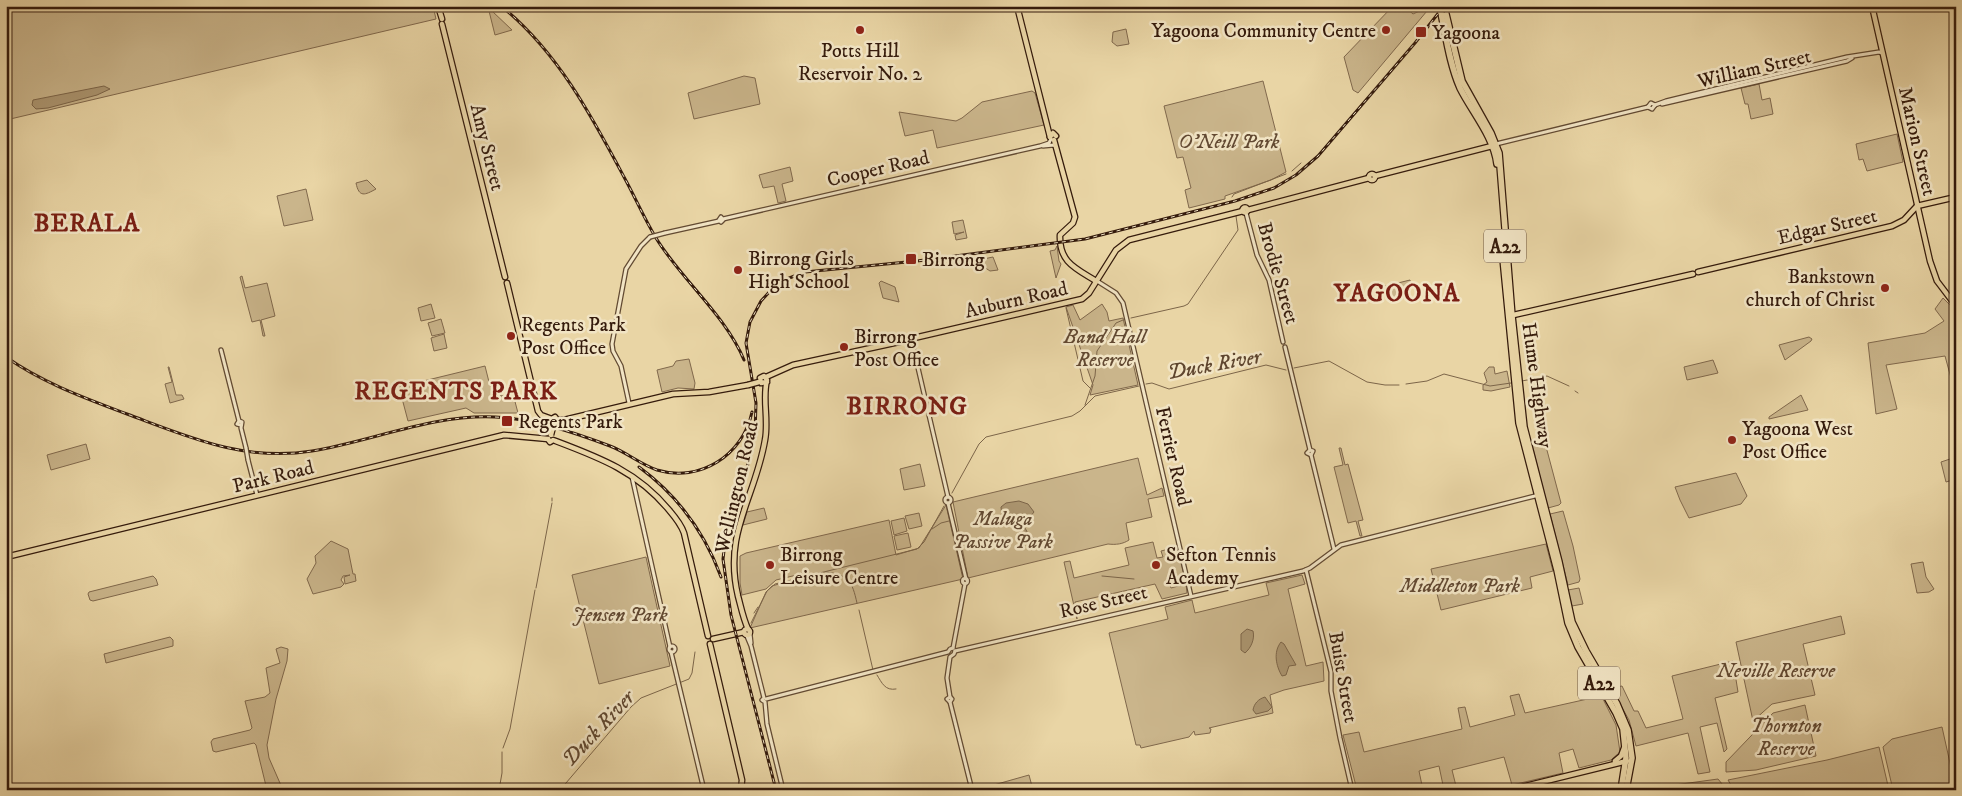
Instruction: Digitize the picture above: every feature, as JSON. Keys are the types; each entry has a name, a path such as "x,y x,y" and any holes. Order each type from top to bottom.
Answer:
{"highway":[{"name":"Hume Highway","path":"1442,9 1458,81 1494,145 1501,163 1504,228 1511,306 1510,316"},
{"name":"Hume Highway","path":"1494,145 1498,168 1500,231 1523,420 1570,630 1616,713 1624,737 1629,761 1621,790"},
{"name":"Hume Highway","path":"1540,495 1572,622 1625,720 1631,742 1626,790"}],"main road":[{"name":"Amy Street","path":"438,6 505,277 509,279 507,283 538,411 554,421"},
{"path":"1017,6 1048,126 1059,154"},
{"name":"Marion Street","path":"1872,6 1934,274 1956,306"},
{"name":"Auburn Road","path":"554,421 673,394 709,392 763,381 790,366 911,340 1079,300 1086,296 1115,252 1130,240 1369,178 1372,174 1375,176 1494,145"},
{"name":"Ferrier Road","path":"1059,154 1075,216 1073,223 1060,234 1061,251 1065,260 1096,280"},
{"path":"1917,206 1956,196"},
{"name":"Edgar Street","path":"1510,316 1521,315 1892,226 1906,218 1917,206"},
{"path":"1906,218 1914,216 1921,222"},
{"path":"1511,306 1515,312 1521,315"},
{"name":"Wellington Road","path":"746,632 735,578 734,548 737,530 764,450 767,418 763,381"},
{"path":"551,438 554,421"},
{"name":"Park Road","path":"6,557 504,435 551,438 601,458 632,476 665,506 682,527 711,638"},
{"path":"741,790 742,780 710,644 711,638 746,632"},
{"path":"1607,765 1621,756 1624,737"},
{"path":"1509,790 1629,761"},
{"path":"1607,765 1621,767 1624,781"}],"street":[{"name":"William Street","path":"1494,145 1648,106 1651,103 1654,105 1661,104 1837,60 1882,53"},
{"name":"Cooper Road","path":"629,403 621,366 612,351 612,344 627,265 650,237 719,220 720,217 724,220 1050,144 1053,137"},
{"path":"1040,146 1054,146 1059,154"},
{"name":"Brodie Street","path":"1246,211 1256,252 1269,280 1286,344 1285,347 1310,450 1307,453 1311,455 1334,549"},
{"name":"Ferrier Road","path":"1096,280 1116,293 1123,303 1191,596"},
{"path":"911,340 948,497 945,500 949,503 968,581 965,584 954,650 950,649 947,678 952,699 950,702 972,790"},
{"path":"221,350 239,420 237,424 241,425 257,496"},
{"path":"632,476 668,640 671,646 669,649 672,652 704,790"},
{"name":"Rose Street","path":"954,650 1306,570 1314,566 1340,545 1540,495"},
{"name":"Buist Street","path":"1306,570 1331,672 1331,691 1352,790"},
{"name":"Wellington Road","path":"746,632 765,700 768,728 784,790"},
{"path":"765,700 950,654"}],"green space":[{"path":"6,6 433,6 436,19 6,120"},
{"path":"1393,6 1404,6 1413,14 1426,8 1427,11 1358,93 1353,90 1344,57"},
{"path":"489,11 492,11 512,30 495,35"},
{"path":"1126,29 1129,44 1117,46 1112,42 1113,32"},
{"path":"744,76 755,78 760,104 694,119 688,93"},
{"name":"O'Neill Park","path":"1263,81 1286,172 1271,180 1225,196 1225,199 1189,208 1185,190 1191,188 1183,157 1177,158 1164,106"},
{"path":"1759,84 1762,100 1770,98 1773,114 1751,119 1748,104 1745,104 1741,88"},
{"path":"1032,91 1035,93 1044,125 937,148 933,130 905,136 899,112 956,121 982,102"},
{"path":"1897,134 1903,162 1867,171 1863,159 1859,160 1856,144"},
{"path":"790,167 793,181 782,184 786,201 778,203 774,186 763,188 759,175"},
{"path":"367,180 376,189 363,194 357,188 356,183"},
{"path":"306,189 313,220 284,226 277,196"},
{"path":"963,220 967,238 956,240 955,235 964,232 954,234 952,222"},
{"path":"1057,246 1061,264 1056,278 1050,251 1055,250"},
{"path":"993,257 998,270 990,271 981,265 975,266 974,261"},
{"path":"242,276 245,288 267,283 275,316 261,320 265,336 263,336 260,320 252,322 240,277"},
{"path":"1410,280 1411,286 1408,294 1401,299 1390,299 1385,295 1382,287"},
{"path":"881,281 895,287 899,302 883,298 879,283"},
{"path":"1943,298 1956,311 1956,376 1951,378 1945,356 1886,365 1897,409 1876,414 1868,343 1925,333 1944,321 1935,309"},
{"path":"431,304 435,318 421,321 418,308"},
{"name":"Band Hall Reserve","path":"1102,304 1107,312 1109,321 1123,318 1138,385 1090,395 1093,385 1066,307 1073,305 1080,320"},
{"path":"441,319 445,333 432,336 428,323"},
{"path":"444,334 447,348 434,351 431,338"},
{"path":"1809,337 1812,339 1811,341 1785,360 1779,345"},
{"path":"689,359 695,383 694,389 678,388 662,392 657,370 673,366 676,361"},
{"path":"1713,360 1718,373 1687,380 1684,367"},
{"path":"485,366 490,386 498,384 501,396 513,394 518,413 474,413 466,408 408,421 399,387"},
{"path":"168,367 176,395 182,395 184,399 170,403 165,384 172,382"},
{"path":"1489,367 1494,367 1495,374 1507,371 1510,387 1491,391 1483,390 1483,385 1487,382 1484,373"},
{"path":"1801,395 1808,410 1769,419 1769,417"},
{"path":"1544,439 1561,503 1548,508 1531,441"},
{"path":"86,444 90,459 51,470 47,455"},
{"path":"1339,448 1341,448 1345,465 1348,464 1363,520 1358,521 1362,536 1360,536 1356,521 1348,523 1334,467 1343,465"},
{"path":"1956,457 1956,479 1946,482 1941,462"},
{"name":"Maluga Passive Park","path":"1138,458 1147,495 1162,488 1164,496 1148,499 1152,517 1126,523 1129,540 968,578 953,502"},
{"path":"920,464 925,486 904,490 900,469"},
{"path":"1736,473 1747,496 1741,504 1689,518 1675,487"},
{"path":"946,505 963,579 750,628 766,592 772,586 802,577 801,574 776,580 766,589 742,595 740,556 746,553 889,520 896,555 919,548"},
{"path":"764,508 767,519 743,525 747,512"},
{"path":"1563,511 1580,579 1579,582 1568,585 1550,514"},
{"path":"919,513 922,526 909,529 905,516"},
{"path":"904,518 907,531 894,535 891,521"},
{"path":"908,533 911,547 897,550 894,536"},
{"path":"331,541 348,549 356,581 345,584 344,577 350,575 343,576 341,580 344,584 341,587 313,594 307,579 316,563 315,556"},
{"path":"1153,542 1157,558 1163,557 1161,551 1177,547 1185,578 1169,583 1171,588 1186,584 1187,593 1162,599 1155,584 1075,602 1077,619 1064,562 1070,561 1074,578 1129,565 1125,548"},
{"name":"Middleton Park","path":"1546,544 1553,571 1530,577 1532,588 1441,610 1431,569"},
{"name":"Jensen Park","path":"646,557 670,666 599,684 572,575"},
{"path":"1923,562 1926,577 1934,589 1929,592 1917,593 1911,564"},
{"path":"1302,575 1305,584 1288,589 1306,666 1323,662 1324,681 1270,695 1273,713 1209,728 1211,729 1210,733 1195,735 1194,731 1189,737 1141,748 1140,745 1136,745 1109,633 1168,619 1165,607 1192,600 1195,613 1269,595 1266,583"},
{"path":"153,576 158,585 93,601 90,600 88,594 89,592"},
{"path":"1579,588 1583,604 1572,606 1568,590"},
{"name":"Neville Reserve","path":"1841,616 1845,634 1803,644 1815,695 1772,704 1753,721 1736,642"},
{"path":"170,637 173,640 173,646 106,663 104,654"},
{"path":"281,647 288,649 287,661 276,699 267,745 269,758 283,790 267,790 254,743 216,752 213,751 211,742 213,739 252,728 245,701 265,697 270,693 266,668 280,663 276,649"},
{"path":"1733,661 1738,692 1715,698 1727,749 1724,752 1717,723 1700,727 1710,772 1698,774 1688,733 1636,746 1629,720 1611,688 1622,686 1634,711 1638,711 1646,728 1683,719 1672,676"},
{"path":"1519,694 1525,713 1602,697 1616,725 1620,752 1611,760 1579,768 1573,749 1559,753 1563,773 1512,785 1504,757 1452,770 1457,790 1444,790 1439,766 1419,771 1423,790 1357,790 1343,735 1359,732 1364,752 1462,729 1458,708 1465,707 1470,727 1515,715 1510,696"},
{"name":"Thornton Reserve","path":"1805,705 1816,756 1756,770 1726,772 1726,762 1773,713"},
{"path":"1942,727 1956,790 1893,790 1883,747 1892,739"},
{"path":"1879,747 1889,790 1734,790 1728,780 1827,760"},
{"path":"1029,775 1033,790 976,790"},
{"path":"1718,779 1727,790 1659,790 1667,786"},
{"path":"1053,785 1054,790 1033,790"}],"shaded area":[{"path":"104,86 110,89 97,95 48,108 36,109 32,105 33,100"},
{"path":"1019,501 1028,504 1034,512 1019,525 1009,525 1002,516 1001,507 1006,503"},
{"path":"1024,525 1032,537 1045,540 1045,542 1028,544 1022,541 1019,532"},
{"path":"1247,629 1253,631 1253,640 1245,653 1241,650 1241,634"},
{"path":"1281,642 1296,665 1289,666 1286,675 1282,676 1276,659 1278,646"},
{"path":"1265,697 1272,707 1268,711 1256,714 1253,710 1254,706 1258,700"}],"waterway":[{"path":"1292,171 1301,163"},
{"path":"1232,197 1234,194 1286,174"},
{"path":"1131,318 1188,304 1238,230 1236,216"},
{"path":"1066,308 1083,381 1091,389"},
{"path":"1085,405 1095,376 1097,351 1116,323 1123,320"},
{"name":"Duck River","path":"1294,368 1329,361 1367,382 1399,385"},
{"name":"Duck River","path":"1146,384 1152,383 1169,389 1266,365 1286,370"},
{"name":"Duck River","path":"1406,384 1427,381 1444,374 1490,386 1511,383"},
{"name":"Duck River","path":"1522,381 1547,376 1569,386"},
{"name":"Duck River","path":"952,493 979,444 986,437 1072,416 1095,396 1139,386"},
{"path":"536,588 552,503"},
{"name":"Duck River","path":"751,623 767,591 775,584 917,549 924,542 944,506"},
{"path":"932,529 941,523 949,521"},
{"path":"826,572 845,577 851,584 857,603"},
{"path":"1102,576 1134,579"},
{"path":"503,748 510,729 535,590"},
{"name":"Duck River","path":"754,613 758,607"},
{"path":"859,610 873,670"},
{"name":"Duck River","path":"560,790 631,707 641,698 689,679 692,673 695,652"},
{"path":"877,675 886,688 896,689"},
{"path":"499,790 502,773 502,752"}],"railway":[{"path":"501,6 539,43 571,85 599,130 656,238 726,328 744,360"},
{"path":"776,790 731,615 723,559 727,526 748,464 755,434 756,403 746,343 750,322 761,301 784,280 805,272 917,261 1085,239 1235,201 1274,188 1296,175 1318,156 1415,43 1444,6"},
{"path":"6,357 35,375 65,389 150,423 217,445 263,453 287,454 312,451 426,424 472,417 495,417 524,420 582,436 622,451 657,470 673,473 689,472 704,469 729,453 747,427 752,412"},
{"path":"639,467 666,490 688,516 707,545 721,577"}],"place":[{"name":"Potts Hill Reservoir No. 2","path":"860,30"},
{"name":"Yagoona Community Centre","path":"1386,30"},
{"name":"Yagoona","path":"1421,32"},
{"name":"Birrong","path":"911,259"},
{"name":"Birrong Girls High School","path":"738,270"},
{"name":"Bankstown church of Christ","path":"1885,288"},
{"name":"Regents Park Post Office","path":"511,336"},
{"name":"Birrong Post Office","path":"844,347"},
{"name":"Regents Park","path":"507,421"},
{"name":"Yagoona West Post Office","path":"1732,440"},
{"name":"Birrong Leisure Centre","path":"770,565"},
{"name":"Sefton Tennis Academy","path":"1156,565"}],"district":[{"name":"BERALA","path":"87,222"},
{"name":"YAGOONA","path":"1397,292"},
{"name":"REGENTS PARK","path":"456,390"},
{"name":"BIRRONG","path":"907,405"}]}
